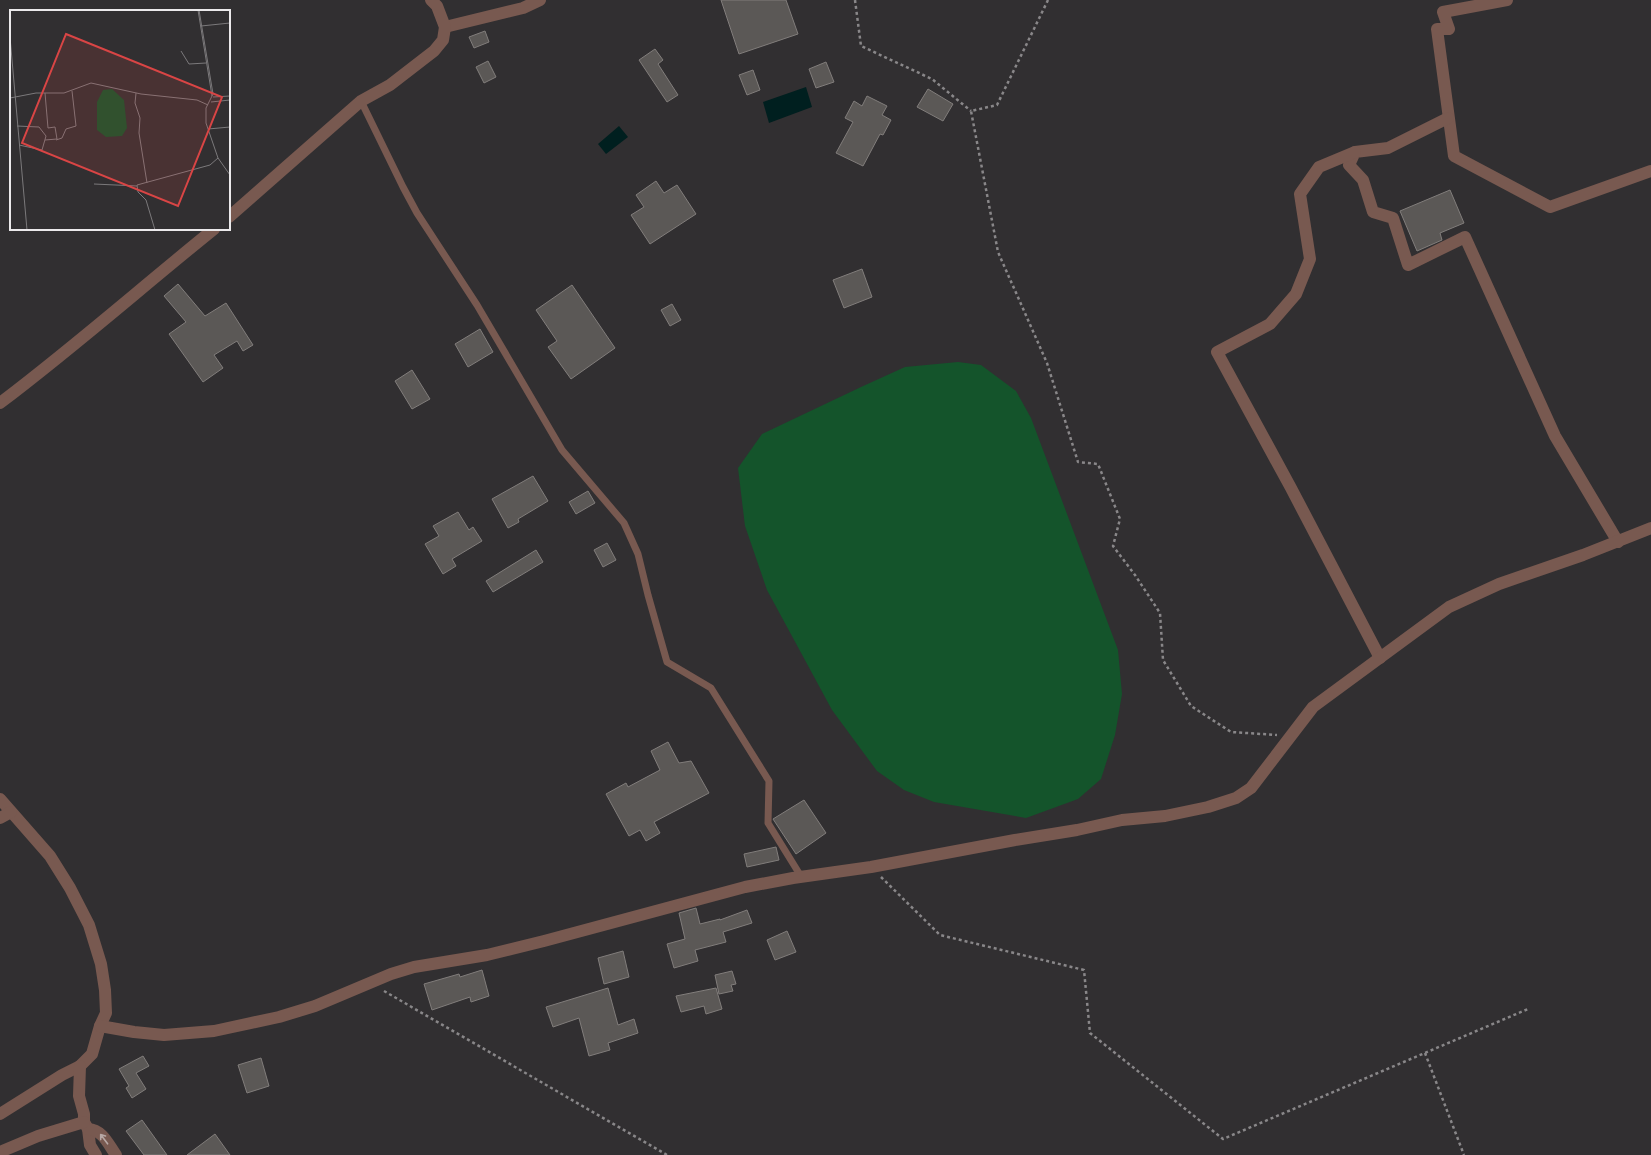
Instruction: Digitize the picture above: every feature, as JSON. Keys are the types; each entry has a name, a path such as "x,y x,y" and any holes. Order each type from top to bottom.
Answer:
{"street":[{"path":"230,216 362,101 390,85 434,51 443,40 445,27 436,6 431,0"},
{"path":"445,27 523,8 540,0"},
{"path":"1507,0 1443,12 1449,30 1437,29 1454,156 1550,207 1651,171"},
{"path":"1380,658 1291,488 1217,352 1270,324 1296,294 1310,259 1300,194 1320,166 1355,152 1388,148 1448,118"},
{"path":"1355,152 1349,165 1363,180 1373,212 1393,218 1408,265 1465,237 1555,436 1618,542"},
{"path":"0,403 50,365 159,273 213,230"},
{"path":"100,1026 134,1032 164,1035 214,1031 279,1017 315,1006 339,997 370,982 414,967 486,955 544,941 745,887 871,867 1008,841 1078,830 1122,820 1165,816 1208,807 1236,798 1250,788 1313,707 1449,607 1475,594 1618,542 1651,528"},
{"path":"0,799 50,856 70,888 88,925 101,964 105,990 106,1013 100,1026 92,1054 80,1066 62,1075 0,1114"},
{"path":"0,818 11,812"},
{"path":"80,1066 79,1096 90,1144 96,1155"},
{"path":"0,1152 38,1136 86,1126 95,1129 100,1133 116,1155"}],"lane":[{"path":"362,101 417,213 477,305 562,450 624,523 638,554 667,662 711,688 757,761 769,781 768,823 802,878"}],"path":[{"path":"855,0 861,46 932,79 971,111 998,252 1047,363 1078,462 1098,464 1120,519 1112,546 1135,575 1160,613 1163,660 1191,706 1231,732 1291,736"},
{"path":"971,111 997,105 1048,0"},
{"path":"871,867 940,935 1084,970 1090,1033 1223,1139 1528,1009"},
{"path":"370,982 667,1155"},
{"path":"1425,1053 1464,1155"}],"green space":[{"path":"958,362 981,365 1016,391 1031,418 1118,650 1122,694 1115,735 1101,779 1078,799 1026,818 934,802 904,790 877,771 832,710 767,590 745,526 738,468 762,434 905,367"}],"water":[{"path":"806,87 812,107 769,123 763,102"},
{"path":"619,126 628,137 606,154 598,144"}],"building":[{"path":"721,0 786,0 798,34 739,54"},
{"path":"485,31 489,42 474,48 469,37"},
{"path":"655,49 663,60 658,64 678,95 667,102 639,60"},
{"path":"488,61 496,77 484,83 476,67"},
{"path":"826,62 834,82 816,88 809,69"},
{"path":"753,70 760,90 747,95 739,75"},
{"path":"928,89 953,104 943,121 917,107"},
{"path":"867,96 887,106 882,115 891,120 883,135 880,134 863,166 836,153 853,122 845,118 854,101 862,106"},
{"path":"656,181 664,193 677,185 696,214 650,244 631,215 644,207 636,195"},
{"path":"1450,190 1464,223 1440,233 1442,240 1417,251 1400,211"},
{"path":"862,269 872,297 844,308 833,280"},
{"path":"178,284 205,316 226,303 253,345 243,351 237,341 214,355 223,368 203,382 169,334 186,322 164,296"},
{"path":"572,285 615,348 571,379 548,347 557,341 536,310"},
{"path":"672,304 681,320 670,326 661,310"},
{"path":"480,329 493,352 468,367 455,344"},
{"path":"412,370 430,399 412,409 395,381"},
{"path":"533,476 548,501 518,519 519,522 508,528 492,499"},
{"path":"588,491 595,503 576,514 569,502"},
{"path":"458,512 469,530 473,527 482,541 452,559 456,566 443,574 425,544 439,536 433,526"},
{"path":"607,543 616,560 603,567 594,550"},
{"path":"536,550 543,562 493,592 486,581"},
{"path":"668,742 679,763 691,761 709,793 654,822 660,833 646,841 640,830 629,836 606,794 626,783 628,787 660,770 651,751"},
{"path":"804,800 826,833 796,854 773,819"},
{"path":"776,847 779,860 747,867 744,854"},
{"path":"696,908 700,924 720,920 747,910 752,923 723,932 726,942 695,950 698,961 674,968 667,944 685,939 679,913"},
{"path":"787,931 796,952 775,960 767,940"},
{"path":"623,951 629,977 604,984 598,958"},
{"path":"482,970 489,996 471,1002 470,997 432,1010 424,984 459,974 460,977"},
{"path":"732,971 736,984 731,985 733,991 719,994 715,975"},
{"path":"608,988 618,1025 634,1019 638,1033 608,1043 610,1050 589,1056 579,1018 553,1027 546,1007"},
{"path":"716,988 722,1009 706,1014 704,1006 681,1012 676,996"},
{"path":"143,1056 149,1066 136,1073 146,1089 132,1098 126,1088 129,1086 119,1069"},
{"path":"261,1058 269,1086 247,1093 238,1065"},
{"path":"142,1120 167,1155 144,1155 126,1131"},
{"path":"215,1134 230,1155 187,1155"}]}
